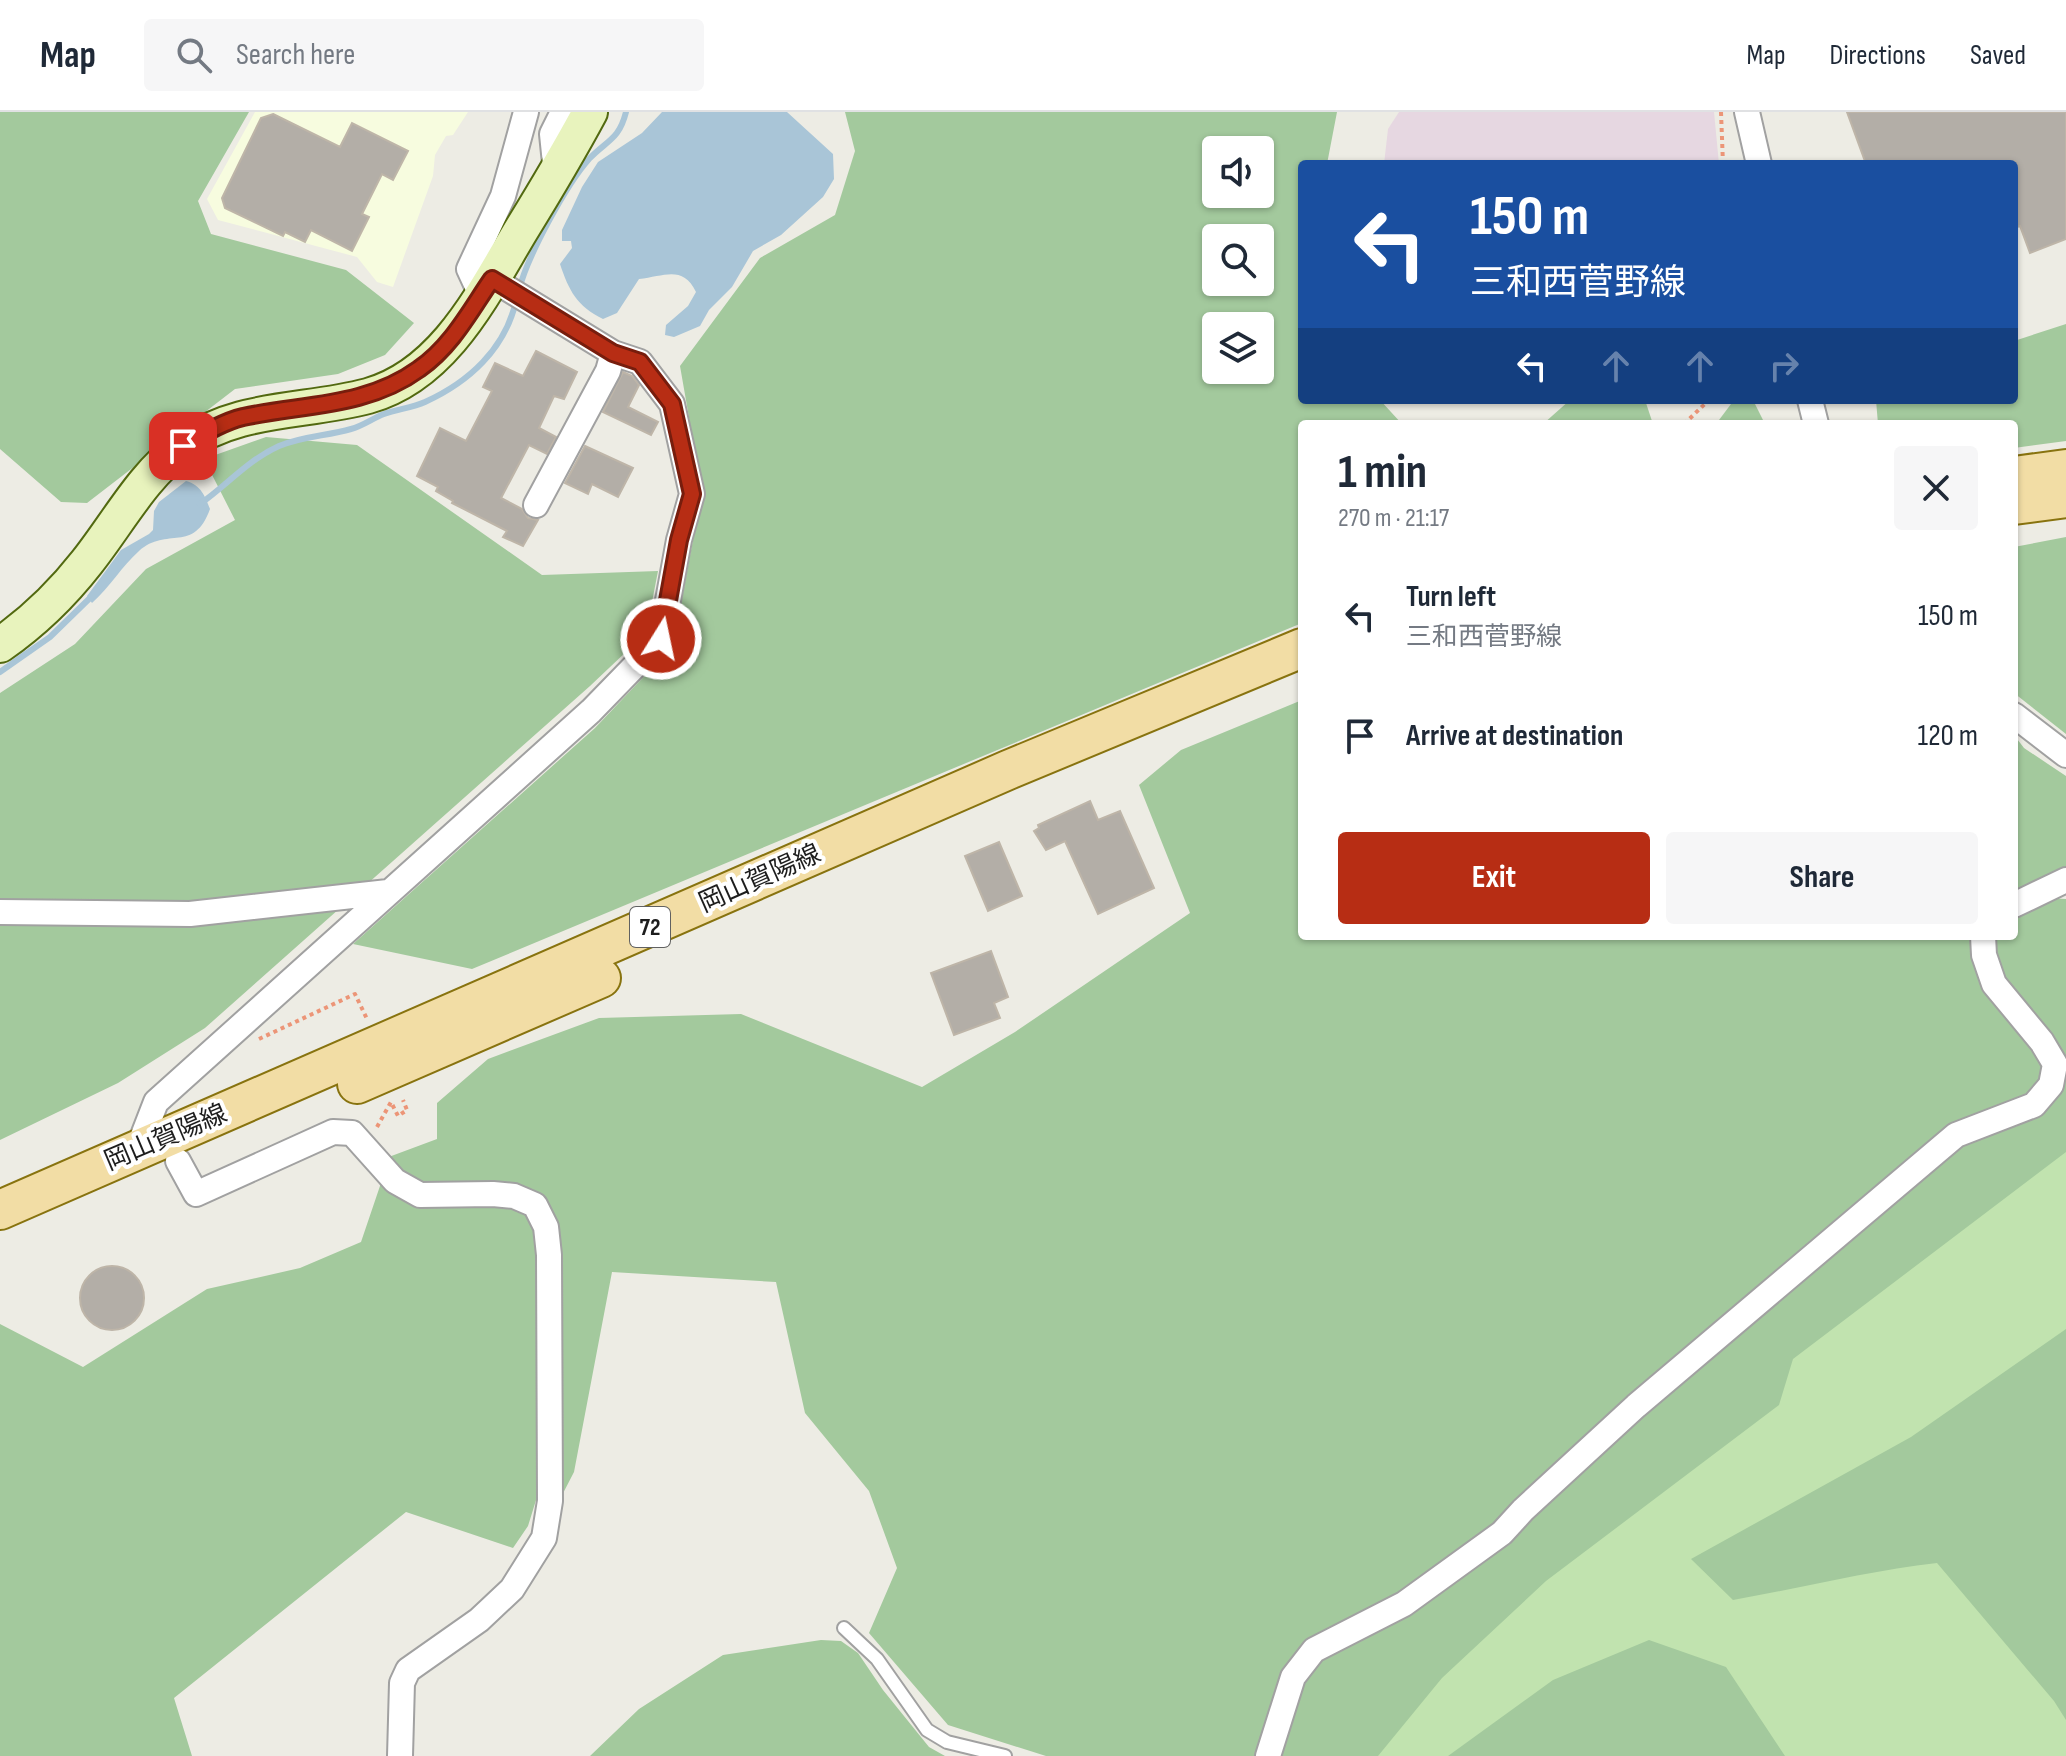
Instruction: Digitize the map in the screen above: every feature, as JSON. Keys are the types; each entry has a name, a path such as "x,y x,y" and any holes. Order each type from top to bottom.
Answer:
{"main road":[{"path":"0,645 30,624 86,564 141,488 183,446 210,430 240,418 369,396 421,368 466,321 503,291 556,173 590,112"},
{"path":"2018,475 2066,469"},
{"path":"2018,504 2066,498"},
{"name":"岡山賀陽線","path":"0,1210 1008,770 1298,650"},
{"name":"岡山賀陽線","path":"0,1238 1023,792 1298,679"}],"street":[{"path":"137,1151 156,1102 591,711 661,639 679,540 692,494 672,404 640,362 613,353 469,269 503,196 526,112"},
{"path":"556,173 552,134 563,112"},
{"path":"1747,112 1758,160"},
{"path":"536,505 608,371 613,353"},
{"path":"2018,718 2066,755"},
{"path":"2018,903 2066,880"},
{"path":"0,912 190,914 388,892"},
{"path":"1268,1756 1293,1677 1314,1650 1404,1604 1502,1533 1636,1406 1956,1135 2034,1105 2051,1085 2055,1064 2042,1042 1994,984 1984,955 1983,940"},
{"path":"178,1161 196,1194 333,1132 352,1133 395,1181 420,1195 514,1196 535,1205 546,1227 549,1255 550,1501 544,1538 512,1589 479,1620 408,1670 402,1683 400,1756"}],"lane":[{"path":"844,1628 877,1659 927,1730 947,1742 1005,1756"}],"path":[{"path":"1721,112 1723,160"},
{"path":"1688,420 1705,404"},
{"path":"218,1046 263,1039 355,994 367,1019"},
{"path":"361,1142 372,1135 391,1102 398,1116 407,1110 403,1100"}],"shaded area":[{"path":"255,112 468,112 453,135 446,136 435,155 433,176 393,287 377,282 357,257 218,220 207,199"},
{"path":"1399,112 1714,112 1719,160 1384,160 1388,129"}],"green space":[{"path":"0,112 249,112 198,201 211,234 346,270 414,323 385,355 338,374 235,389 87,503 61,502 0,449"},
{"path":"845,112 1337,112 1328,160 1298,160 1298,404 1384,404 1398,420 1298,420 1298,625 472,969 353,944 595,728 673,646 702,492 680,366 760,258 835,215 855,151"},
{"path":"2066,324 2066,441 2018,447 2018,420 1878,420 1876,404 2018,404 2018,340"},
{"path":"1566,404 1646,404 1652,420 1548,420"},
{"path":"1731,404 1755,404 1763,420 1719,420"},
{"path":"266,437 357,445 542,575 658,571 646,633 205,1028 118,1083 0,1140 0,693 75,644 146,569 235,520 204,459"},
{"path":"2066,537 2066,734 2018,696 2018,546"},
{"path":"1298,702 1298,940 2018,940 2018,740 2024,748 2066,776 2066,867 2042,887 2047,898 2066,899 2066,1152 1793,1359 1779,1405 1546,1581 1442,1678 1378,1756 1046,1756 948,1725 869,1633 897,1568 869,1491 805,1413 776,1282 612,1272 574,1472 558,1503 554,1230 518,1189 502,1182 423,1186 402,1177 386,1158 437,1139 437,1103 488,1059 599,1018 741,1014 922,1087 1015,1032 1190,913 1139,785 1181,750"},
{"path":"2066,1109 2066,1756 1334,1756"},
{"path":"381,1183 422,1206 501,1203 524,1211 540,1234 541,1484 528,1526 513,1548 406,1512 174,1698 192,1756 0,1756 0,1324 83,1367 207,1289 300,1268 361,1242"},
{"path":"2066,1329 2066,1720 2054,1701 1937,1563 1733,1600 1691,1559 1911,1437"},
{"path":"821,1640 841,1641 858,1653 929,1747 945,1756 590,1756 639,1709 723,1655"},
{"path":"1649,1640 1726,1667 1785,1756 1448,1756 1553,1680"}],"water":[{"path":"662,112 787,112 833,154 834,179 823,197 781,235 753,251 732,287 709,310 700,326 674,337 665,335 666,325 688,306 696,292 685,278 672,274 639,279 617,313 603,319 575,297 560,264 572,248 571,241 562,241 562,230 582,187 598,162 642,133"},
{"path":"186,481 199,488 210,509 204,523 188,535 160,540 139,551 92,603 87,596 121,550 153,530 154,511 159,502"}],"building":[{"path":"1847,112 2066,112 2066,239 2030,253 2018,227 2018,160 1865,160"},
{"path":"273,114 340,147 352,123 408,151 393,180 382,174 362,214 369,217 352,251 311,230 305,242 285,232 283,236 225,208 222,198 261,118"},
{"path":"536,351 577,372 564,399 554,396 539,428 556,437 547,454 529,445 501,498 522,509 528,518 538,520 523,546 503,537 507,531 452,503 436,491 438,487 417,476 440,428 466,441 492,391 483,387 495,363 523,376"},
{"path":"623,372 632,376 639,385 628,407 658,422 651,435 603,412"},
{"path":"585,446 633,468 618,497 592,484 588,494 565,483"},
{"path":"1090,801 1098,820 1120,811 1154,888 1098,914 1065,841 1046,850 1034,831 1039,828 1038,825"},
{"path":"999,842 1022,896 988,911 965,856"},
{"path":"991,951 1008,997 994,1003 1000,1018 954,1035 931,973"},
{"path":"112,1266 130,1272 138,1280 144,1298 138,1316 130,1324 112,1330 94,1324 86,1316 80,1298 86,1280 94,1272"}],"waterway":[{"path":"519,290 530,259 559,203 589,159 616,134 626,112"},
{"path":"200,504 248,465 279,446 355,428 384,414 425,402 456,385 494,349 511,318 516,301"},
{"path":"0,672 50,637 92,596"}],"route":[{"path":"183,446 210,430 240,418 369,396 397,383 421,368 445,346 466,321 492,279 613,353 640,362 672,404 692,494 679,540 661,639"}]}
